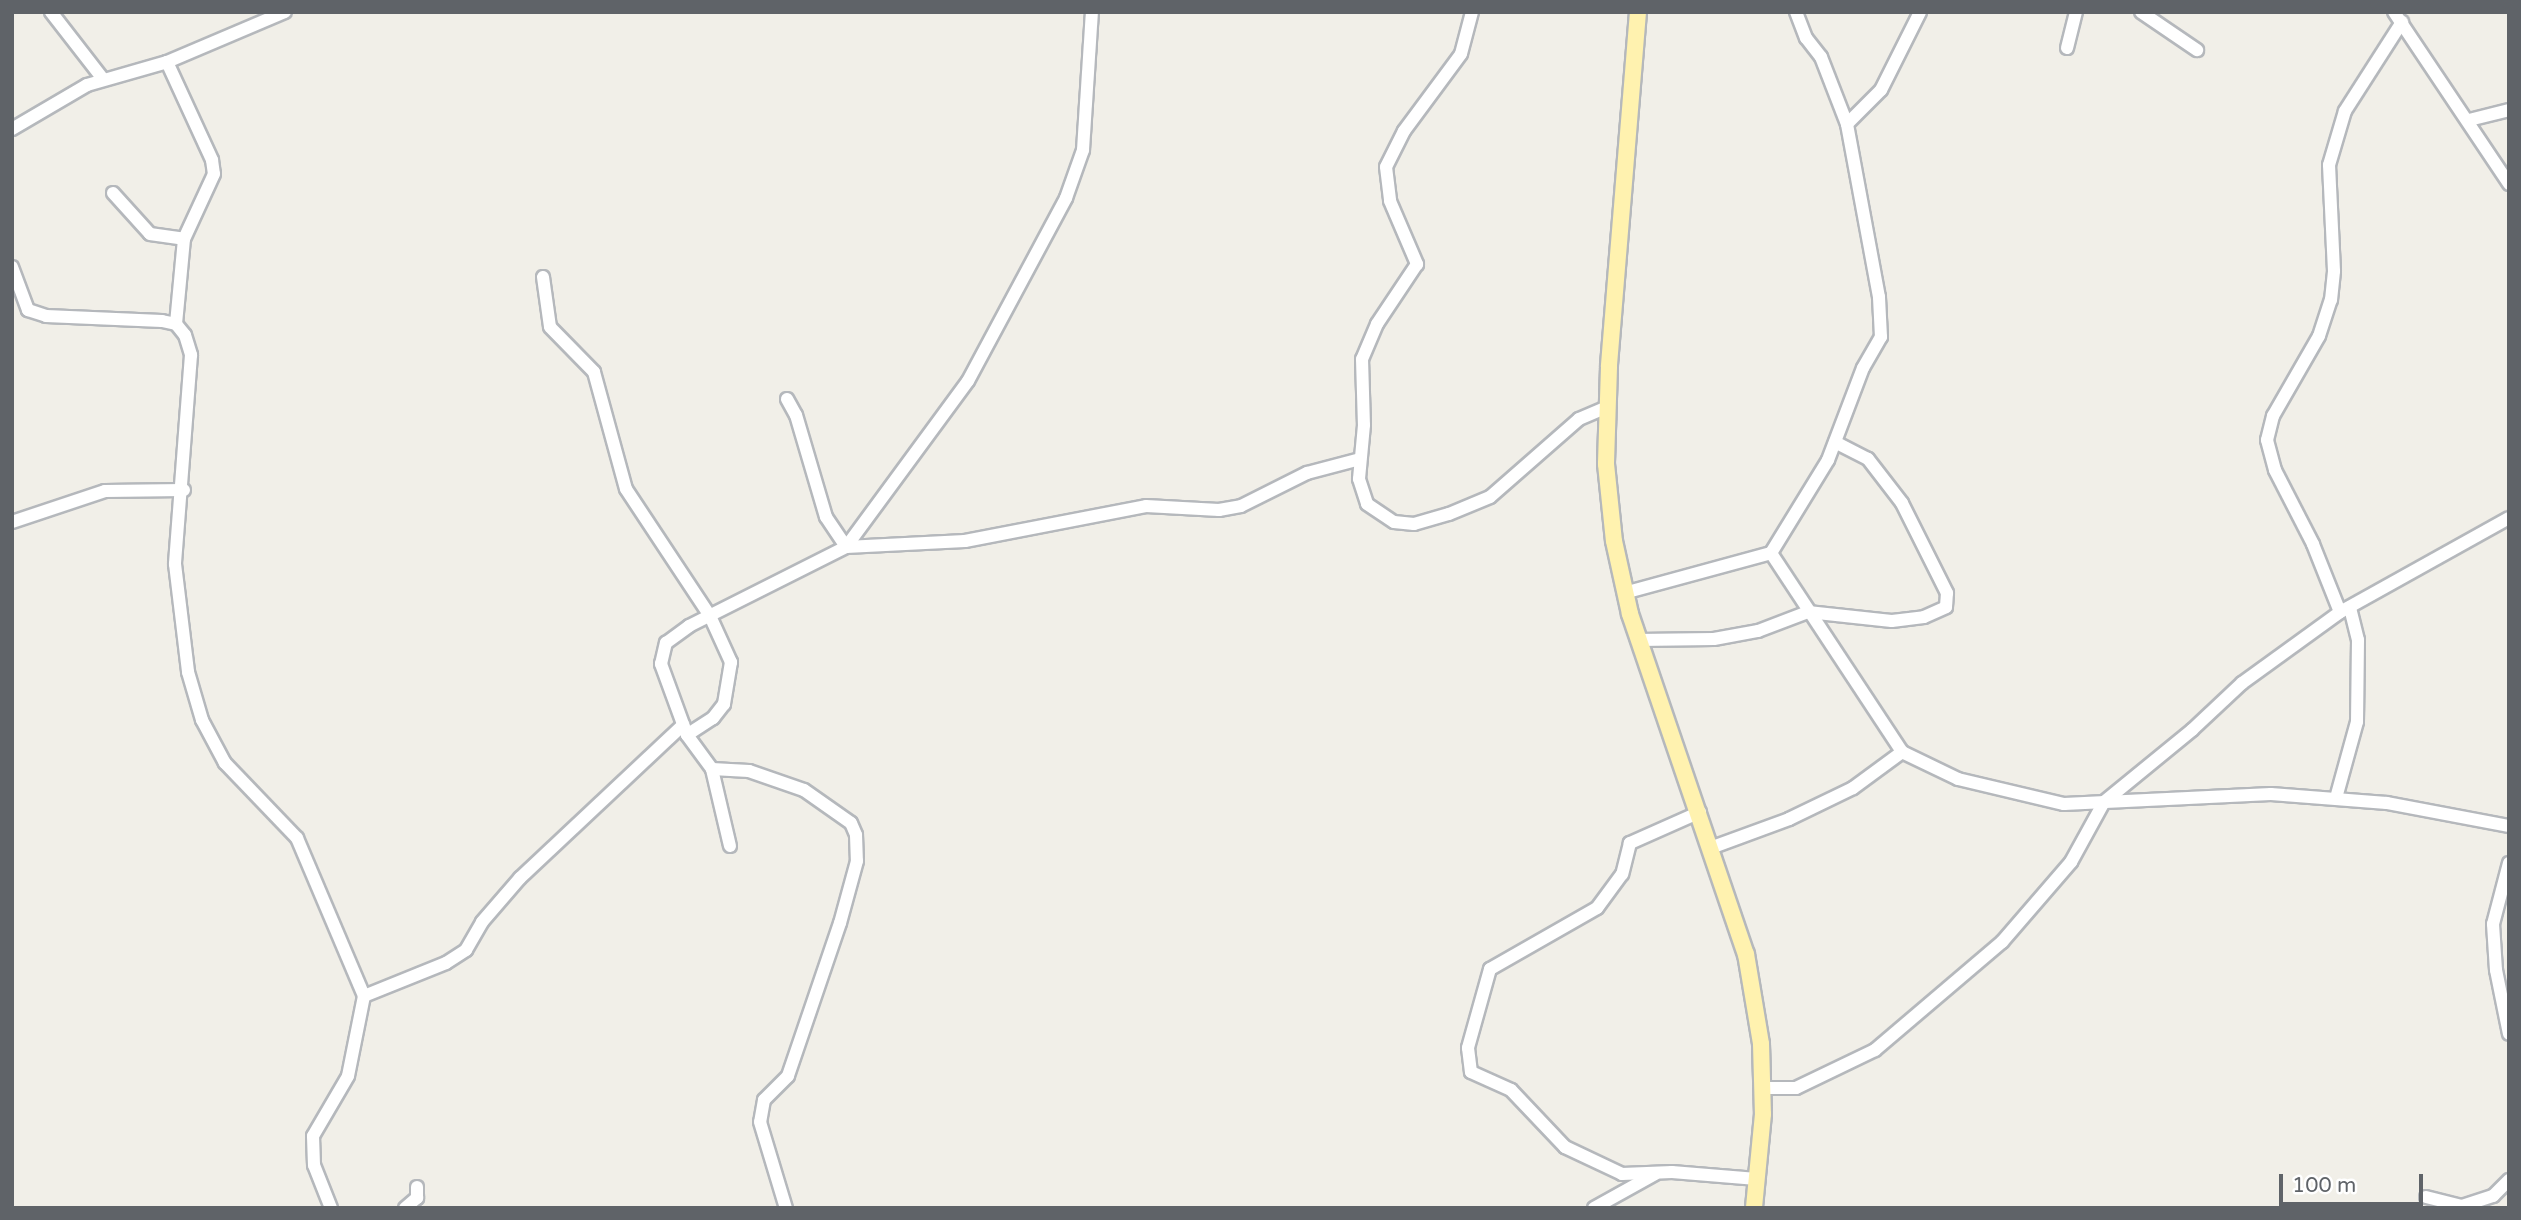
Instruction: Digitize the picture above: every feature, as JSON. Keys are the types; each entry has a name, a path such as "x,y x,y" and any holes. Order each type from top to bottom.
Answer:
{"main road":[{"path":"1638,12 1607,407 1606,464 1624,593 1638,640 1713,847 1746,954 1762,1088 1754,1208"}],"street":[{"path":"51,12 103,79"},
{"path":"12,129 103,79 167,62 285,12"},
{"path":"846,547 968,381 1066,198 1083,150 1093,12"},
{"path":"1472,12 1461,54 1404,131 1386,167 1390,201 1417,264 1377,324 1362,359 1359,479 1367,504 1394,522 1413,524 1490,497 1579,419 1607,407"},
{"path":"1624,593 1771,553 1835,442 1863,368 1881,337 1879,298 1847,124 1821,57 1806,38 1796,12"},
{"path":"1847,124 1881,90 1920,12"},
{"path":"2067,48 2076,12"},
{"path":"2141,12 2197,50"},
{"path":"2336,798 2357,722 2358,640 2314,544 2274,470 2267,440 2273,416 2319,336 2330,300 2334,271 2329,164 2345,111 2398,17 2469,120 2509,184"},
{"path":"167,62 213,167 184,239 176,324 191,355 176,589 188,672 202,720 225,763 297,838 364,996 348,1076 313,1136 314,1165 331,1208"},
{"path":"2469,120 2509,110"},
{"path":"113,193 150,233 184,239"},
{"path":"12,267 28,310 46,316 80,314 176,324"},
{"path":"364,996 446,963 466,950 511,888 685,730 713,718 728,688 731,662 710,616 626,489 594,372 550,327 543,277"},
{"path":"787,399 796,415 822,508 846,547"},
{"path":"1638,640 1714,639 1758,631 1808,612 1892,621 1924,617 1946,607 1948,598 1902,503 1868,459 1835,442"},
{"path":"730,846 712,769 685,730 661,656 671,638 846,547 965,541 1146,506 1219,510 1241,506 1307,473 1360,459"},
{"path":"12,522 105,491 184,490"},
{"path":"1762,1088 1785,1091 1875,1050 1927,1010 2002,942 2071,862 2104,802 2192,730 2242,683 2345,610 2509,518"},
{"path":"1771,553 1902,752 1958,779 2064,804 2271,794 2336,798 2509,825"},
{"path":"1713,847 1789,819 1853,788 1902,752"},
{"path":"712,769 749,771 804,790 851,823 856,835 857,861 840,923 788,1076 764,1100 760,1122 786,1208"},
{"path":"1700,812 1630,843 1622,874 1597,908 1490,970 1468,1048 1471,1072 1511,1090 1565,1147 1622,1174 1655,1173 1757,1179"},
{"path":"2509,863 2493,924 2496,970 2509,1034"},
{"path":"1594,1208 1655,1173"},
{"path":"2426,1197 2462,1206 2493,1196 2509,1180"},
{"path":"405,1208 417,1198 417,1187"}]}
